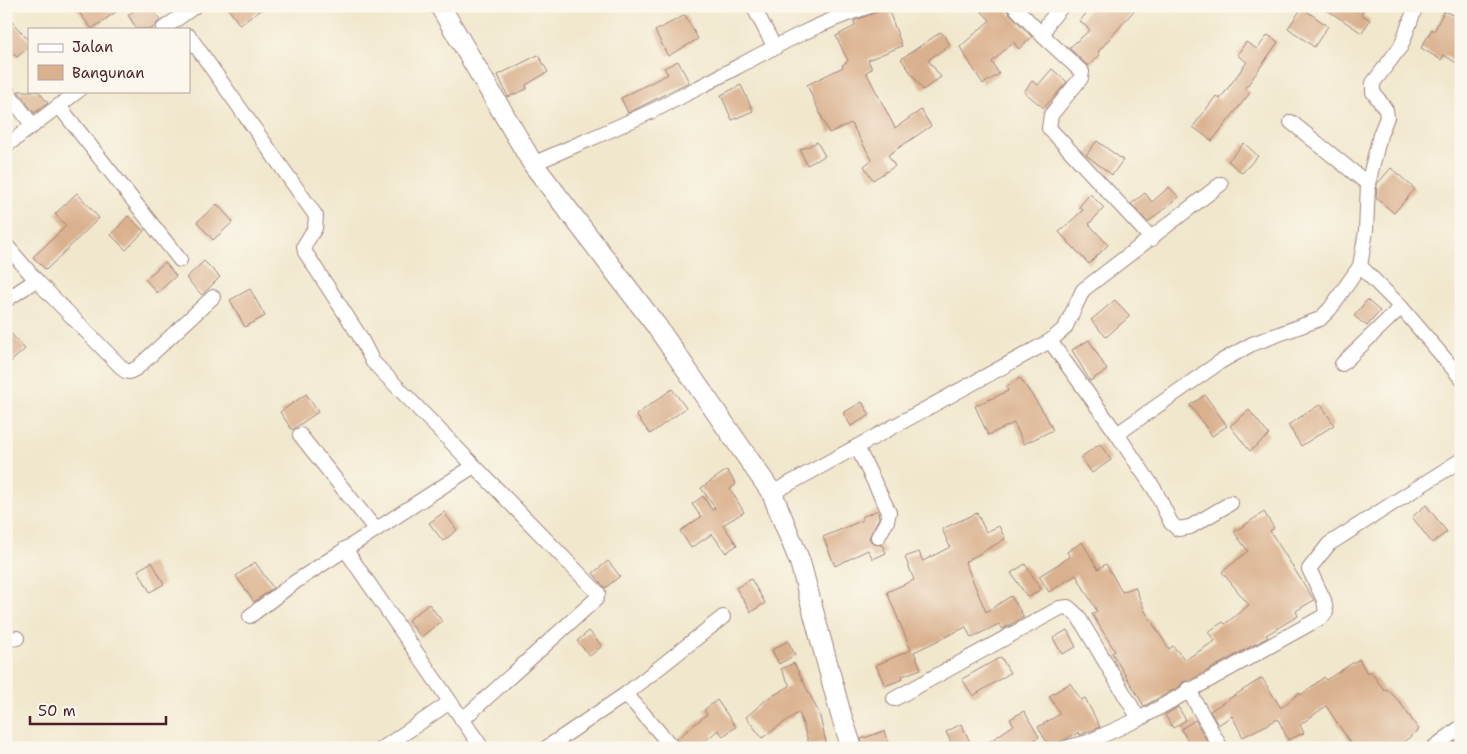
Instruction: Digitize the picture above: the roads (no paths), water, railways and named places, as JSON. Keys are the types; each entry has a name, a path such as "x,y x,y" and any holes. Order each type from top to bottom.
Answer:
{"street":[{"path":"440,6 533,164 655,324 772,493 800,562 841,715 852,748"},
{"path":"753,6 776,48"},
{"path":"533,164 686,95 776,48 852,12 870,6"},
{"path":"1014,6 1043,36 1079,68 1082,74 1081,78 1051,115 1049,128 1152,239"},
{"path":"1043,36 1048,23 1062,6"},
{"path":"1117,434 1220,362 1252,344 1320,319 1330,310 1360,266 1366,231 1368,184 1380,135 1387,116 1386,110 1373,92 1373,83 1401,46 1416,6"},
{"path":"165,28 184,15"},
{"path":"190,37 316,216 316,228 304,246 309,262 359,335 373,362 592,586 598,596 462,720"},
{"path":"6,90 33,126"},
{"path":"6,146 77,92"},
{"path":"60,106 180,260"},
{"path":"1290,122 1368,184"},
{"path":"772,493 1050,341 1065,328 1083,290 1152,239 1221,184"},
{"path":"6,245 36,280 118,366 129,372 137,368 213,297"},
{"path":"1360,266 1401,307 1460,377"},
{"path":"6,300 36,280"},
{"path":"1342,364 1401,307"},
{"path":"1050,341 1155,490 1171,523 1178,529 1190,527 1231,503"},
{"path":"300,435 376,530"},
{"path":"857,446 889,512 885,526 878,537"},
{"path":"1065,748 1088,742 1139,719 1188,689 1322,617 1326,612 1324,600 1309,569 1329,544 1461,460"},
{"path":"250,616 345,549 474,466"},
{"path":"345,549 482,748"},
{"path":"894,699 1060,608 1068,607 1078,616 1139,719"},
{"path":"546,748 626,694 723,617"},
{"path":"1188,689 1222,748"},
{"path":"626,694 673,748"},
{"path":"383,748 450,702"},
{"path":"1433,748 1461,727"}]}
